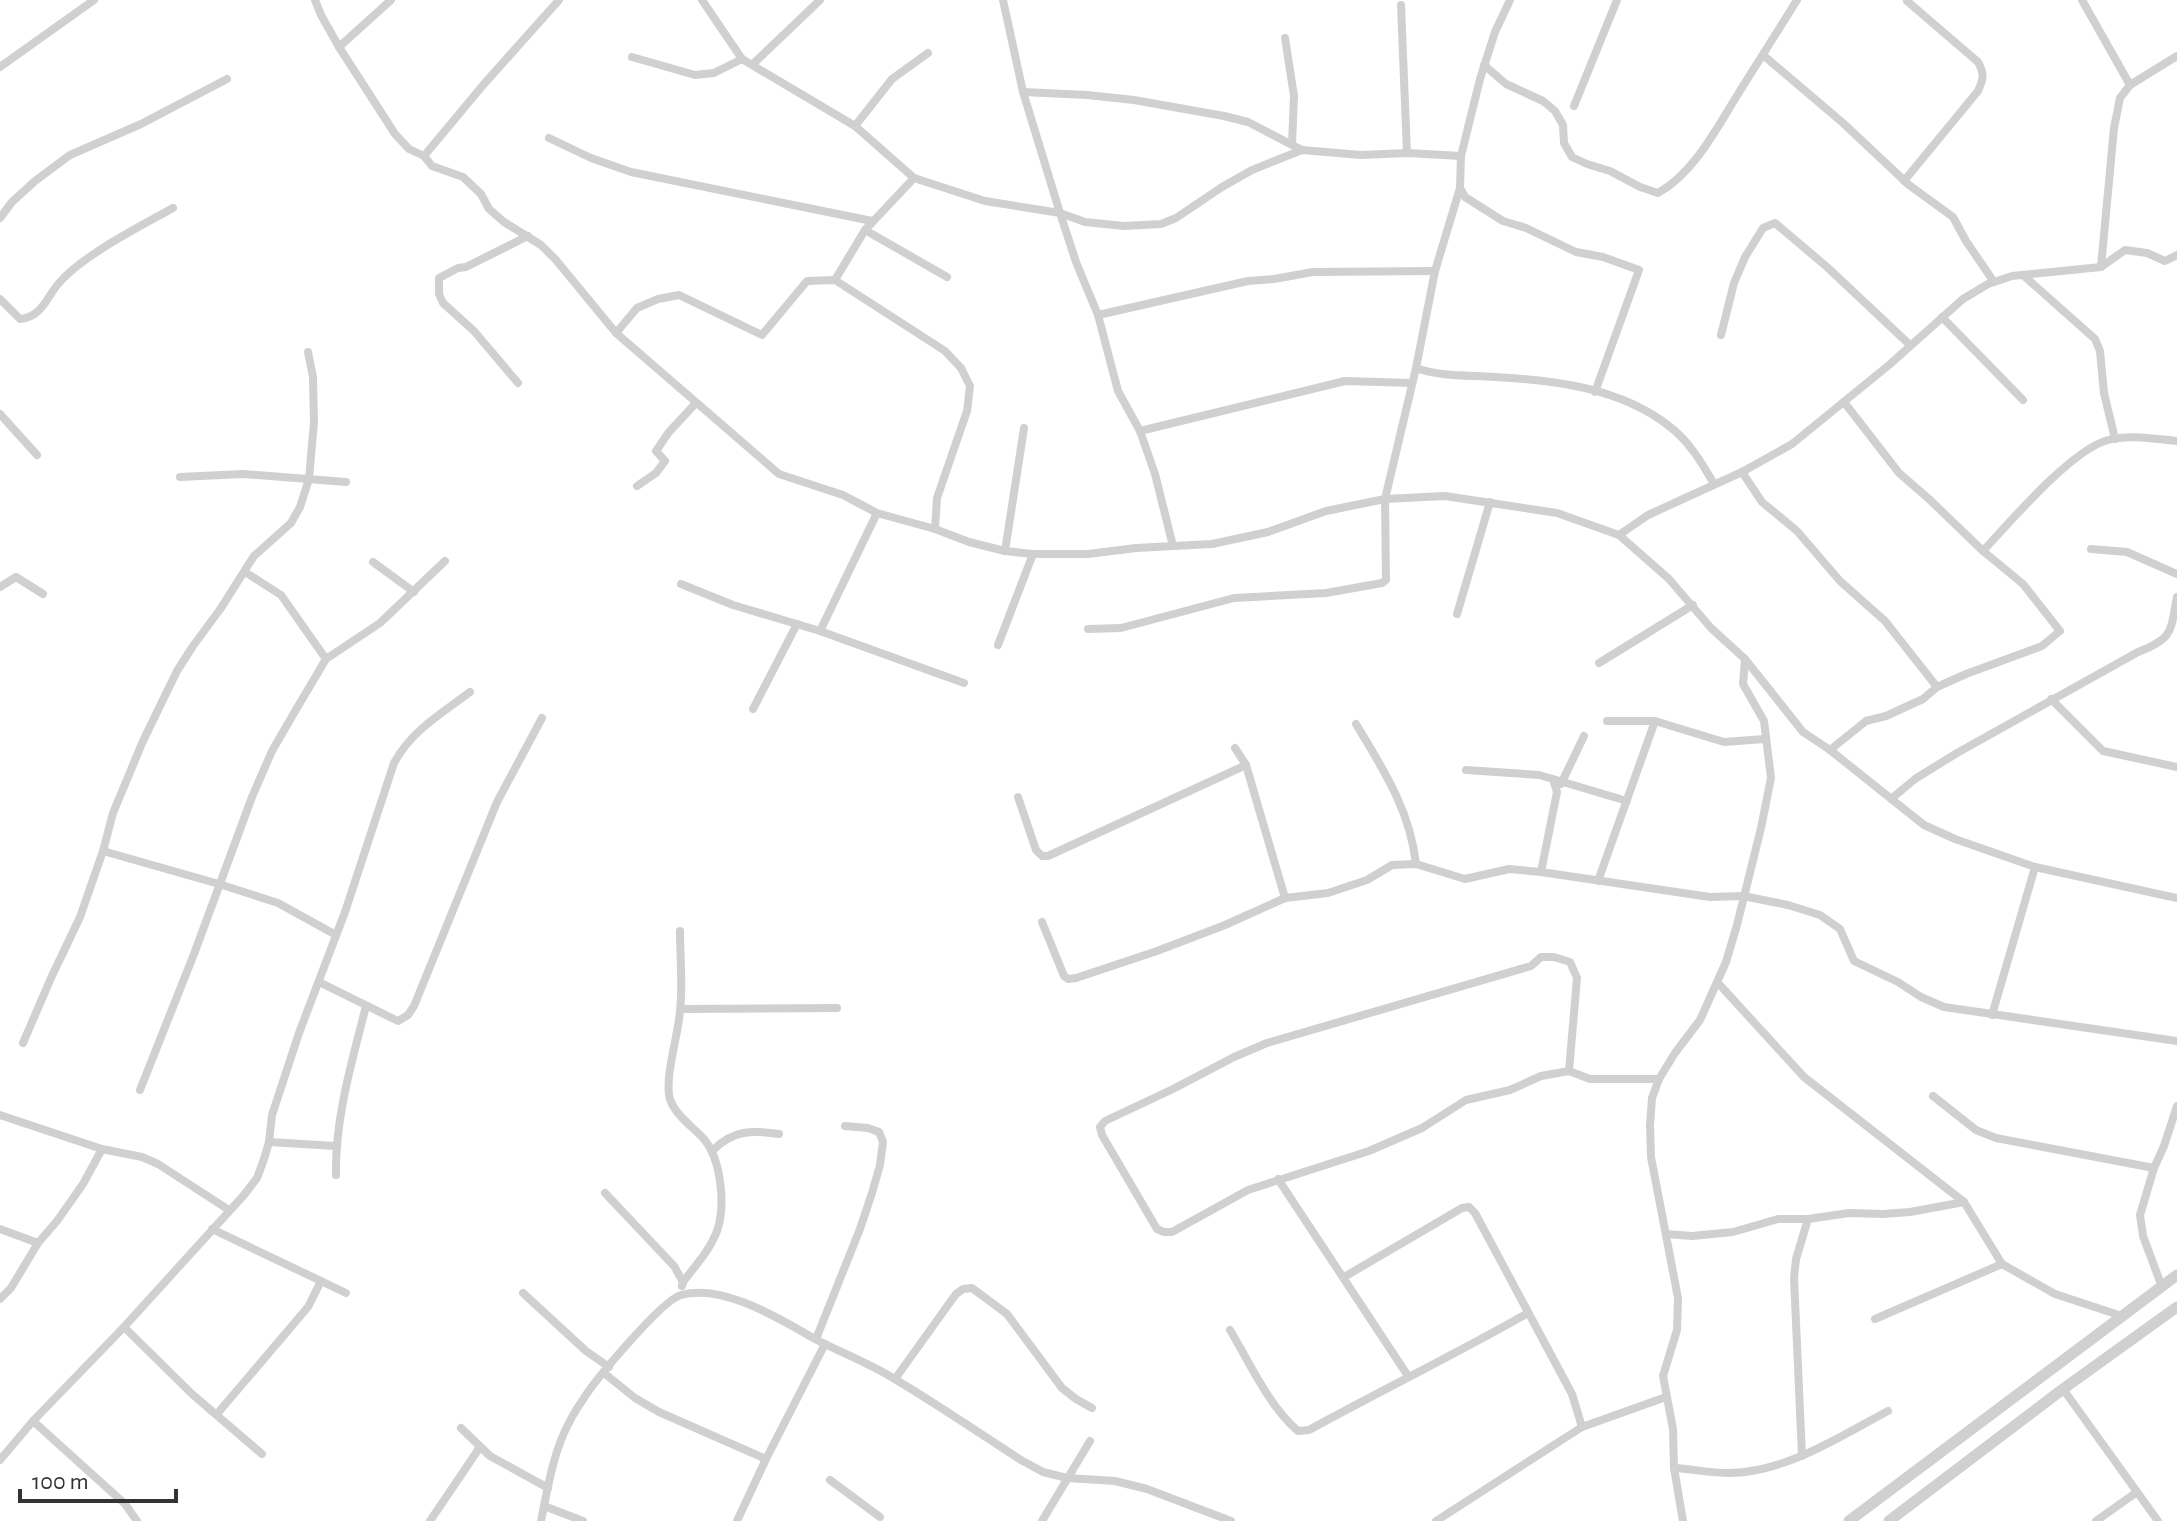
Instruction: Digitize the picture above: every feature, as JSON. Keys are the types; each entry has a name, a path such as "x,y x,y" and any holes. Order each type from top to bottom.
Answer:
{"street":[{"path":"0,67 83,4 94,0"},
{"path":"315,0 339,47 395,134 409,149 424,156 432,166 463,177 481,194 489,209 556,260 616,333 779,474 843,495 877,513 969,542 1033,554 1088,554 1212,544 1268,532 1326,511 1385,499 1445,496 1557,513 1619,535 1669,579 1711,628 1745,659 1803,732 1924,825 2035,867 2177,898"},
{"path":"339,47 391,0"},
{"path":"424,156 559,0"},
{"path":"702,0 742,59 855,126 914,178 985,201 1060,213 1085,222 1124,226 1161,224 1176,218 1252,170 1302,150"},
{"path":"753,64 820,0"},
{"path":"1003,0 1023,92 1060,213 1098,315 1118,391 1140,431 1155,474 1173,546"},
{"path":"1088,629 1121,628 1234,598 1326,593 1386,580 1385,499 1435,271 1460,188 1461,156 1484,65 1510,0"},
{"path":"1574,106 1617,0"},
{"path":"1484,65 1506,84 1543,101 1555,111 1563,125 1564,143 1572,157 1658,193 1669,187 1691,164 1797,0"},
{"path":"2082,0 2130,85"},
{"path":"1904,181 1978,91 1983,80 1983,71 1978,62 1907,1"},
{"path":"1401,5 1407,153"},
{"path":"1285,38 1294,96 1292,145"},
{"path":"855,126 892,79 928,53"},
{"path":"1763,55 1832,113 1904,181 1953,217 1994,282"},
{"path":"2101,267 2114,128 2120,98 2130,85 2177,56"},
{"path":"632,57 695,75 714,73 742,59"},
{"path":"0,218 35,181 70,155 141,124 227,79"},
{"path":"1023,92 1087,95 1186,108 1248,122 1302,150 1361,155 1407,153 1461,156"},
{"path":"549,138 631,172 872,221"},
{"path":"835,280 865,230 914,178"},
{"path":"1460,188 1465,197 1503,221 1526,228 1576,252 1603,257 1639,270 1595,392"},
{"path":"0,299 20,319 31,318 60,282 90,257 173,208"},
{"path":"1721,335 1734,283 1745,257 1763,228 1775,223 1910,345"},
{"path":"865,230 947,277"},
{"path":"518,383 474,331 443,303 438,287 439,278 528,236"},
{"path":"1619,535 1648,515 1742,472 1792,444 1889,365 1963,299 1994,282 2023,274 2101,267 2125,250 2147,253 2165,261 2177,255"},
{"path":"1098,315 1248,281 1313,272 1435,271"},
{"path":"2023,274 2095,339 2100,351 2104,393 2115,439"},
{"path":"616,333 637,308 679,295 762,335 807,281 835,280 945,351 961,368 970,386 967,411 937,498 935,529"},
{"path":"1942,317 2023,400"},
{"path":"23,1043 80,917 113,813 177,671 254,556 291,523 300,507 309,479 314,422 313,377 308,352"},
{"path":"1416,368 1441,375 1550,381 1618,396 1670,426 1696,454 1714,484"},
{"path":"1140,431 1345,381 1412,383"},
{"path":"1830,750 1866,721 1886,716 1923,699 1937,687 2042,646 2060,631 2023,584 1899,473 1844,402"},
{"path":"637,486 656,473 665,461 656,451 695,404"},
{"path":"0,414 37,455"},
{"path":"1005,551 1024,428"},
{"path":"1983,551 2036,494 2087,449 2108,440 2135,437 2177,441"},
{"path":"1742,472 1762,502 1797,531 1840,581 1885,621 1937,687"},
{"path":"180,477 243,474 346,482"},
{"path":"1457,614 1490,502"},
{"path":"820,631 877,513"},
{"path":"2091,549 2127,552 2177,574"},
{"path":"998,645 1033,554"},
{"path":"140,1090 272,751 326,659 380,623 445,561"},
{"path":"373,562 414,592"},
{"path":"245,572 281,595 326,659"},
{"path":"0,587 16,577 43,594"},
{"path":"681,584 733,605 820,631 964,683"},
{"path":"1891,799 1915,779 2051,699 2160,643 2169,634 2177,597"},
{"path":"1599,663 1693,605"},
{"path":"753,709 797,624"},
{"path":"1683,1521 1674,1468 1673,1429 1663,1376 1677,1330 1678,1298 1651,1157 1650,1125 1652,1098 1659,1079 1700,1020 1718,983 1737,925 1761,828 1771,778 1764,721 1743,684 1745,659"},
{"path":"0,1460 257,1178 269,1142 272,1115 394,763 403,747 424,726 470,692"},
{"path":"2051,699 2103,751 2177,767"},
{"path":"319,982 398,1021 408,1015 497,802 542,718"},
{"path":"1607,721 1655,721 1724,742 1765,739"},
{"path":"1598,881 1655,721"},
{"path":"1356,724 1404,810 1414,840 1416,864"},
{"path":"1541,872 1558,780 1584,736"},
{"path":"1235,748 1246,765 1285,898"},
{"path":"1018,797 1036,850 1042,856 1048,856 1246,765"},
{"path":"1466,770 1539,775 1627,801"},
{"path":"103,851 278,903 336,935"},
{"path":"1042,922 1068,979 1170,946 1285,898 1328,893 1367,880 1392,865 1416,864 1465,879 1509,869 1541,872 1710,897 1743,896 1788,905 1820,915 1840,929 1854,961 1944,1007 2177,1041"},
{"path":"1992,1015 2035,867"},
{"path":"541,1521 564,1433 583,1399 655,1315 679,1295 683,1282 717,1231 721,1184 713,1150 680,1115 670,1100 668,1087 681,1009 680,931"},
{"path":"1569,1071 1577,978 1570,962 1541,957 1531,966 1267,1043 1105,1121 1100,1127 1157,1229 1172,1232 1248,1190 1369,1151 1422,1128 1466,1100 1510,1090 1541,1076 1569,1071 1590,1079 1659,1079"},
{"path":"1718,983 1804,1077 1964,1202 2002,1264 2055,1294 2122,1316"},
{"path":"336,1175 335,1146 366,1006"},
{"path":"681,1009 837,1008"},
{"path":"1933,1096 1976,1130 1996,1138 2154,1168"},
{"path":"2162,1287 2143,1236 2140,1215 2177,1106"},
{"path":"0,1115 102,1149 142,1157 229,1210"},
{"path":"737,1521 820,1341 876,1179 883,1142 879,1132 845,1126"},
{"path":"713,1150 725,1138 741,1133 760,1131 779,1134"},
{"path":"269,1142 335,1146"},
{"path":"0,1299 11,1288 38,1243 83,1184 102,1149"},
{"path":"1278,1179 1408,1376"},
{"path":"605,1193 674,1266 683,1282"},
{"path":"1666,1234 1692,1236 1733,1232 1778,1219 1910,1212 1964,1202"},
{"path":"1344,1277 1462,1208 1469,1207 1572,1394 1582,1427"},
{"path":"1802,1456 1794,1278 1796,1259 1808,1219"},
{"path":"0,1229 38,1243"},
{"path":"212,1229 346,1293"},
{"path":"1875,1319 2002,1264"},
{"path":"1849,1521 2177,1275"},
{"path":"217,1414 308,1307 321,1281"},
{"path":"895,1379 956,1294 972,1288 1007,1314 1062,1388 1092,1408"},
{"path":"523,1293 635,1398 659,1412 766,1459"},
{"path":"679,1295 707,1293 766,1311 895,1379 1043,1472 1136,1486 1231,1521"},
{"path":"1889,1521 2177,1307"},
{"path":"1230,1330 1287,1421 1298,1431 1309,1430 1528,1313"},
{"path":"124,1327 192,1394 262,1454"},
{"path":"2063,1389 2158,1521"},
{"path":"1436,1521 1582,1427 1666,1397"},
{"path":"1674,1468 1728,1473 1756,1470 1802,1456 1888,1411"},
{"path":"33,1421 125,1504 137,1521"},
{"path":"461,1428 490,1456 548,1488"},
{"path":"1042,1521 1090,1441"},
{"path":"430,1521 480,1447"},
{"path":"830,1480 881,1520"},
{"path":"2096,1521 2137,1492"},
{"path":"544,1506 583,1521"}]}
